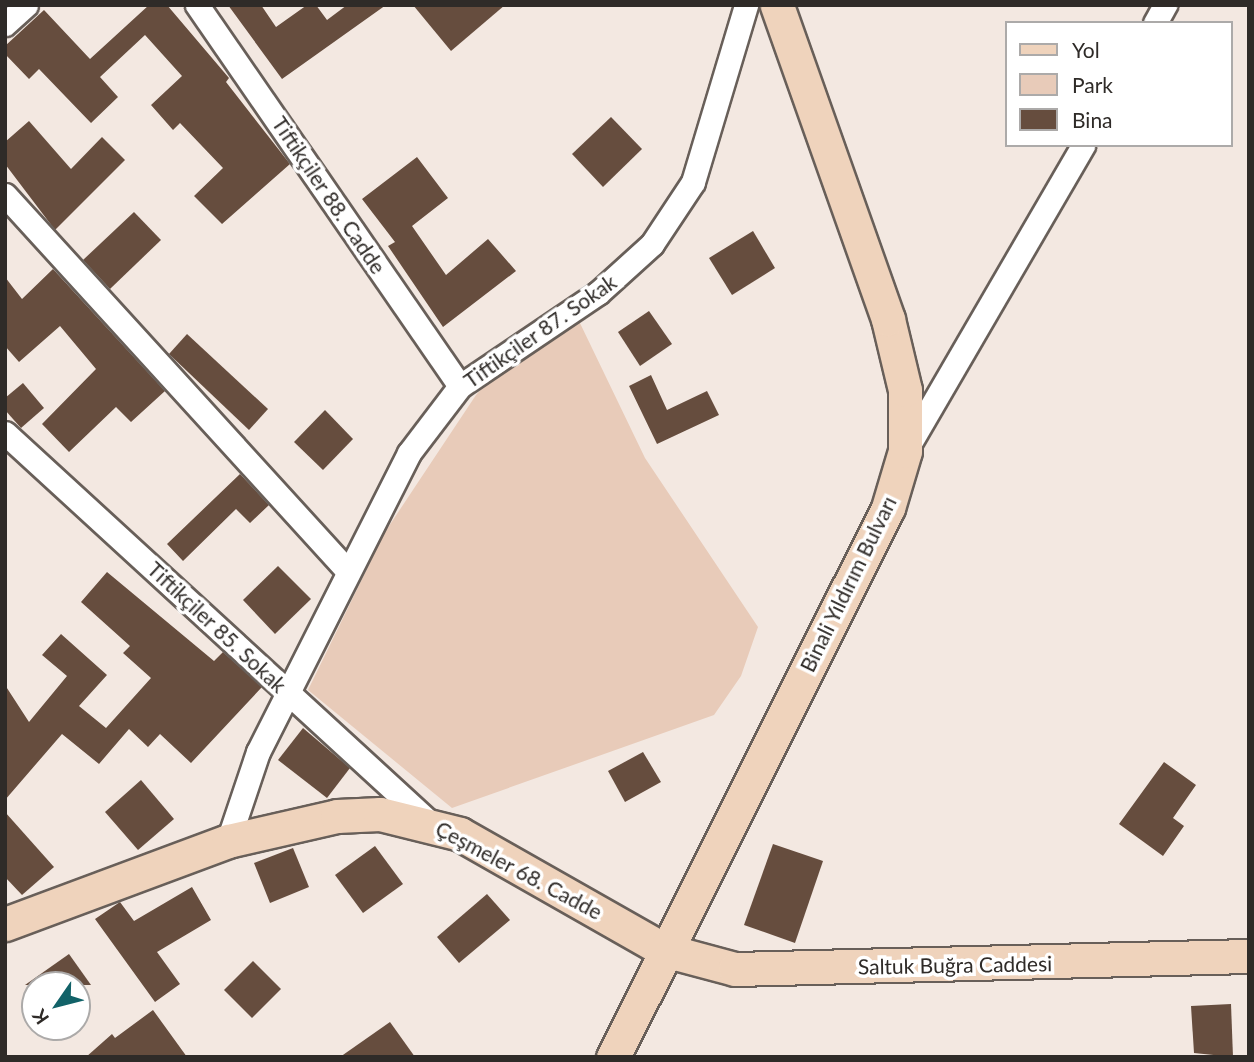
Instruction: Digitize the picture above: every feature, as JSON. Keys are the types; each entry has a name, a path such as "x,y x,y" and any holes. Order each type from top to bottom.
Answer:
{"street":[{"path":"5,24 26,5"},
{"name":"Tiftikçiler 88. Cadde","path":"197,5 460,386"},
{"name":"Tiftikçiler 87. Sokak","path":"228,841 258,752 346,569 409,453 460,386 598,293 652,244 693,182 746,5"},
{"name":"Binali Yıldırım Bulvarı","path":"613,1057 664,950 888,508 905,451 905,390 891,330 777,5"},
{"path":"1156,21 1165,5"},
{"path":"905,451 1082,147"},
{"path":"5,195 346,569"},
{"name":"Tiftikçiler 85. Sokak","path":"5,433 429,822"},
{"name":"Çeşmeler 68. Cadde","path":"7,920 228,841 337,816 380,814 429,822 460,834 664,950"},
{"name":"Saltuk Buğra Caddesi","path":"664,950 735,969 1249,956"}],"green space":[{"path":"578,319 645,458 758,627 741,676 714,715 452,808 308,690 385,532 476,395 496,372"}],"building":[{"path":"149,5 167,5 229,78 226,82 290,164 222,224 194,196 223,168 180,123 173,130 151,105 182,76 145,35 100,77 118,97 91,123 39,69 29,79 5,54 5,46 44,10 90,59"},
{"path":"228,5 261,5 276,27 307,5 316,5 327,20 347,5 386,5 282,79"},
{"path":"413,5 505,5 451,51"},
{"path":"611,117 642,149 603,187 572,154"},
{"path":"29,121 71,169 102,137 125,160 55,230 5,164 5,142"},
{"path":"417,157 448,198 412,226 446,275 488,239 516,271 443,327 388,246 395,242 362,199"},
{"path":"134,212 161,240 110,289 83,260"},
{"path":"753,231 775,268 732,295 709,258"},
{"path":"53,269 165,391 131,422 116,407 69,452 42,424 96,369 60,326 19,362 5,346 5,277 22,299"},
{"path":"649,311 672,344 640,366 618,332"},
{"path":"187,334 268,409 249,430 169,354"},
{"path":"651,375 667,410 707,391 719,415 657,444 629,386"},
{"path":"23,383 44,408 21,428 5,410 5,398"},
{"path":"325,410 353,439 323,470 294,442"},
{"path":"240,474 269,505 250,523 236,509 183,561 167,544"},
{"path":"278,566 311,599 275,634 243,600"},
{"path":"107,572 214,661 223,652 262,687 191,763 160,734 148,747 129,729 99,764 62,734 5,800 5,685 29,722 67,676 42,655 61,634 107,675 79,706 106,728 151,678 123,653 130,646 81,602"},
{"path":"303,728 350,768 327,798 278,760"},
{"path":"643,752 661,782 625,802 608,771"},
{"path":"1164,762 1196,785 1173,818 1184,826 1163,856 1119,824"},
{"path":"141,780 174,819 138,850 105,812"},
{"path":"5,812 54,867 22,895 5,877"},
{"path":"773,844 823,861 795,943 744,925"},
{"path":"375,846 403,884 363,913 335,875"},
{"path":"293,848 309,887 270,903 254,863"},
{"path":"192,887 211,920 157,952 180,984 155,1002 95,919 120,902 134,921"},
{"path":"487,894 510,920 459,963 437,937"},
{"path":"69,954 81,971 45,971"},
{"path":"253,961 281,989 252,1018 224,990"},
{"path":"1231,1004 1233,1057 1194,1053 1191,1006"},
{"path":"153,1010 187,1057 86,1057 112,1034 115,1038"},
{"path":"390,1022 415,1057 340,1057"}]}
